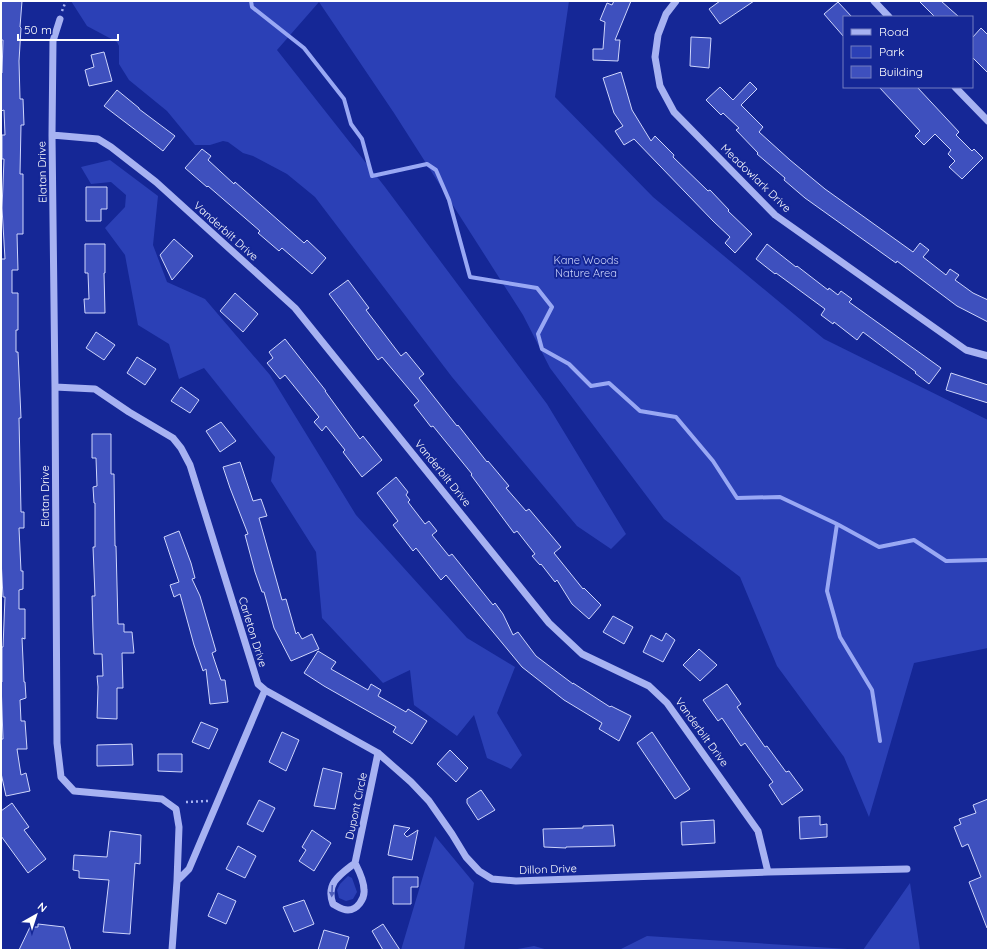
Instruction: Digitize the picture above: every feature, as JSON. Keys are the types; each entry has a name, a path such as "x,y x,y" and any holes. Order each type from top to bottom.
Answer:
{"street":[{"name":"Meadowlark Drive","path":"676,1 666,14 658,35 655,57 660,86 674,112 775,215 966,350 988,356"},
{"path":"874,1 888,16"},
{"name":"Elatan Drive","path":"60,19 53,41 52,135 57,743 61,777 74,791 162,799 176,809 179,827 176,881"},
{"path":"956,88 988,121"},
{"name":"Vanderbilt Drive","path":"52,135 98,139 111,148 156,182 295,308 549,623 582,654 649,686 667,703 758,831 768,872"},
{"name":"Carleton Drive","path":"55,387 95,389 129,412 173,438 181,448 190,465 258,684 265,690"},
{"path":"172,950 176,881 189,869 265,690"},
{"name":"Dillon Drive","path":"265,690 378,753 411,782 429,801 466,857 479,871 492,879 516,881 768,872 906,869"},
{"name":"Dupont Circle","path":"355,863 378,753"},
{"path":"355,863 360,873 365,891 359,904 348,910 343,909 333,904 330,893 332,885 337,877 355,863"}],"path":[{"path":"186,802 209,802"}],"green space":[{"name":"Kane Woods Nature Area","path":"71,1 569,1 555,97 653,197 824,339 988,420 988,648 914,663 869,817 844,757 777,666 740,577 664,519 550,368 523,315 394,113 319,2 277,50 385,187 547,404 626,534 611,549 577,526 452,377 315,197 287,174 253,156 243,153 228,142 223,141 210,145 195,145 167,111 129,80 119,64 119,46 117,42 87,26"},
{"path":"110,160 158,196 153,245 167,282 205,299 270,375 356,515 467,638 515,667 497,713 522,755 511,769 487,758 474,715 457,736 414,705 410,670 383,683 322,618 316,552 271,481 275,457 204,368 179,379 169,344 138,325 125,255 105,228 125,207 126,195 111,182 91,184 81,167"},
{"path":"435,836 474,883 464,950 401,950"},
{"path":"348,876 352,878 357,892 353,899 346,901 339,898 337,890 340,884"},
{"path":"910,883 920,950 863,950"},
{"path":"647,936 863,950 619,950"},
{"path":"534,946 548,950 512,950"}],"building":[{"path":"1,1 22,1 19,61 20,99 23,99 24,125 21,125 20,174 23,174 23,234 17,234 18,270 12,270 12,293 18,293 18,330 16,330 16,352 18,352 21,418 19,418 21,512 24,512 24,528 19,528 23,589 19,590 19,609 25,609 25,639 22,638 26,698 20,700 21,721 25,721 27,749 17,749 21,775 26,773 30,791 6,796 1,773 1,739 3,739 1,682 5,597 3,597 1,559 1,259 5,259 2,208 4,159 2,159 2,135 5,135 4,110 1,111 3,40 1,40"},
{"path":"614,1 631,1 615,40 620,40 618,61 593,60 593,49 603,49 605,22 600,20 607,3 612,5"},
{"path":"720,1 754,1 720,24 709,9"},
{"path":"919,1 941,1 958,16 934,16"},
{"path":"838,2 851,16 843,16 843,36 824,14"},
{"path":"981,28 988,35 988,73 973,58 973,37"},
{"path":"691,37 711,38 709,68 690,66"},
{"path":"104,52 112,81 89,86 85,70 94,67 91,55"},
{"path":"621,72 632,110 651,141 655,136 674,155 673,157 708,191 710,190 729,210 728,211 752,234 735,253 725,243 730,237 634,139 624,145 615,131 623,126 614,113 603,78"},
{"path":"750,82 757,89 741,105 763,127 759,132 825,189 913,252 920,243 929,250 923,257 946,275 950,269 959,275 955,280 973,293 988,300 988,322 957,306 897,261 896,263 805,198 784,180 785,178 757,154 758,153 736,130 739,128 723,113 721,115 706,100 720,87 733,100"},
{"path":"880,88 918,88 959,132 956,135 972,151 974,149 983,158 962,179 949,167 955,161 948,154 951,150 935,134 924,145 915,136 920,131"},
{"path":"117,90 139,109 175,136 163,151 104,106"},
{"path":"202,149 211,156 208,160 234,184 235,182 304,243 307,240 326,258 312,274 282,248 279,251 258,233 260,231 185,168"},
{"path":"86,187 107,187 107,209 101,209 101,221 86,221"},
{"path":"174,239 193,256 172,280 160,255"},
{"path":"85,244 105,244 105,313 85,313 84,299 89,299 88,273 85,273"},
{"path":"767,244 828,290 829,288 838,295 841,291 852,299 849,302 941,368 929,384 915,373 916,372 863,332 857,340 834,322 833,324 821,315 825,309 756,259"},
{"path":"348,280 369,308 366,310 401,356 406,352 424,374 419,378 487,462 488,461 509,486 506,488 526,511 529,509 561,547 554,553 583,589 584,588 601,605 589,619 572,604 557,580 555,582 541,564 540,565 532,556 535,554 517,531 514,533 471,475 472,474 414,405 419,401 382,357 378,360 329,294"},
{"path":"235,293 258,314 243,332 220,311"},
{"path":"96,332 115,345 104,360 86,348"},
{"path":"285,339 326,391 360,439 363,436 382,460 362,477 343,452 345,450 326,426 322,431 314,422 319,417 285,375 280,379 267,363 273,358 269,352"},
{"path":"137,357 156,369 145,385 127,373"},
{"path":"951,373 988,385 988,403 946,390"},
{"path":"181,387 199,400 190,413 171,401"},
{"path":"221,422 236,441 220,452 206,431"},
{"path":"92,434 111,434 111,474 114,474 118,624 124,624 124,632 132,632 134,653 122,653 123,688 117,688 117,719 97,718 97,676 103,676 102,654 94,654 93,632 92,596 95,596 93,547 95,547 95,503 93,487 97,486 96,458 92,458"},
{"path":"240,462 253,501 261,499 267,516 259,518 282,600 286,599 296,634 298,632 302,639 312,634 319,649 291,661 274,628 264,592 262,592 255,572 245,535 248,534 223,467"},
{"path":"396,477 408,492 406,495 410,500 408,502 425,524 429,521 437,531 432,535 449,556 452,554 493,605 495,603 503,614 513,635 518,632 536,656 573,684 610,707 611,706 631,716 619,741 599,729 602,723 564,700 522,667 446,575 441,580 416,548 413,551 393,525 398,521 377,493"},
{"path":"179,531 191,563 195,578 192,579 200,596 216,651 212,653 221,680 225,680 228,702 210,704 206,669 203,671 180,594 174,597 170,585 179,582 164,537"},
{"path":"613,616 633,627 624,644 603,632"},
{"path":"666,633 675,640 663,662 643,652 651,635 662,641"},
{"path":"699,649 717,665 700,681 683,665"},
{"path":"318,651 336,662 331,669 368,690 371,684 381,690 378,696 406,712 408,709 427,721 412,744 393,732 396,727 304,673"},
{"path":"727,684 741,704 737,707 765,747 767,746 786,772 789,771 803,790 782,805 769,785 773,782 745,743 741,746 722,718 718,721 703,700"},
{"path":"201,722 218,729 209,749 192,742"},
{"path":"282,732 299,740 286,771 269,762"},
{"path":"652,732 690,789 675,799 637,743"},
{"path":"132,744 133,765 97,766 97,745"},
{"path":"450,750 468,768 456,782 437,764"},
{"path":"158,754 182,754 182,772 158,771"},
{"path":"323,768 342,773 335,809 314,806"},
{"path":"481,790 495,810 478,820 467,803 467,799"},
{"path":"988,799 987,928 969,882 981,877 968,844 962,847 954,827 961,824 959,819 976,813 973,805"},
{"path":"259,800 275,808 263,832 247,824"},
{"path":"12,803 29,827 24,830 46,859 28,873 1,836 1,811"},
{"path":"820,816 820,825 827,824 827,837 800,839 799,817"},
{"path":"714,820 715,843 682,845 681,822"},
{"path":"394,825 410,828 404,834 407,837 418,830 412,860 388,855"},
{"path":"613,825 615,846 566,848 544,847 543,829 583,828 583,826"},
{"path":"312,830 331,843 314,871 299,861 306,850 302,847"},
{"path":"110,831 141,835 140,864 135,863 130,934 103,932 109,880 79,878 79,871 73,870 74,855 107,857"},
{"path":"238,846 256,856 245,878 226,869"},
{"path":"393,877 418,877 418,887 411,887 411,904 393,904"},
{"path":"218,893 236,901 226,924 208,916"},
{"path":"304,900 314,924 294,932 283,907"},
{"path":"38,924 64,927 71,950 19,950 30,927 38,927"},
{"path":"383,924 400,950 383,950 372,931"},
{"path":"324,930 349,937 345,950 318,950"}],"waterway":[{"path":"251,1 252,7 304,48 344,99 351,124 362,139 372,176 427,164 436,170 449,200 470,277 537,288 552,307 538,334 542,349 569,364 591,386 609,383 640,411 676,417 713,461 737,498 780,497 837,524 879,547 914,540 946,561 988,560"},
{"path":"837,524 827,591 840,637 872,690 880,741"}]}
